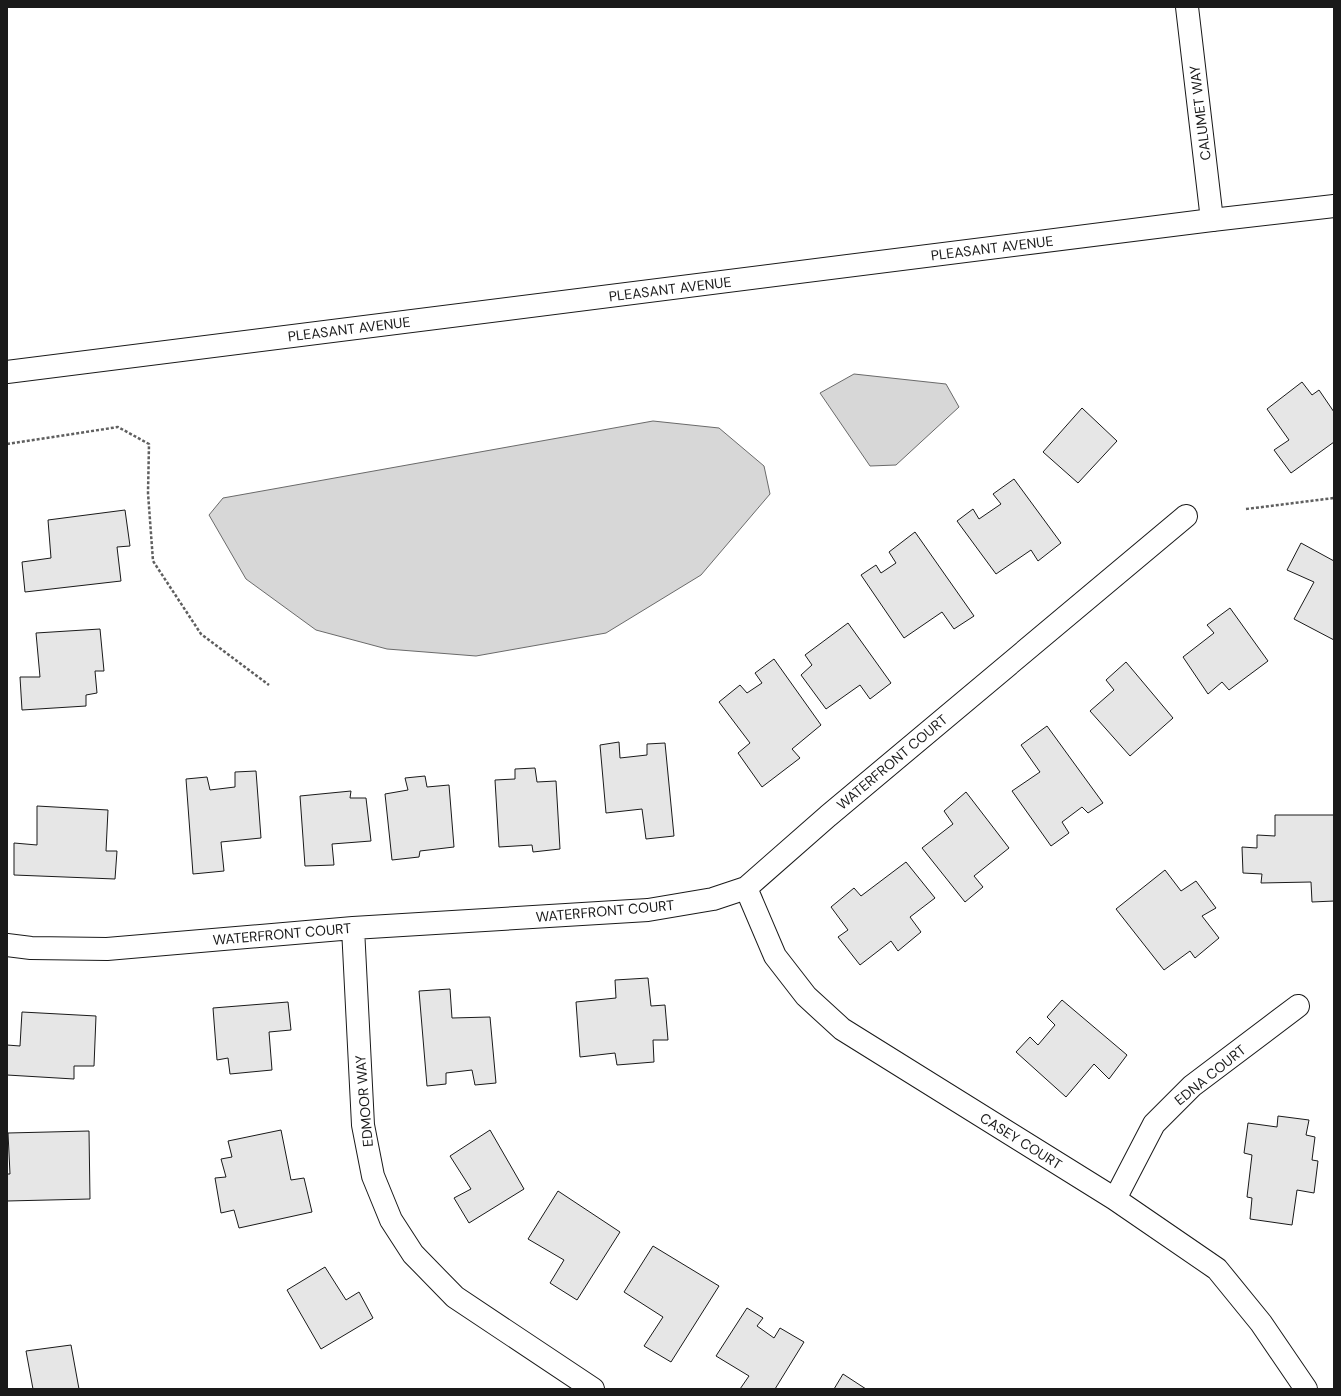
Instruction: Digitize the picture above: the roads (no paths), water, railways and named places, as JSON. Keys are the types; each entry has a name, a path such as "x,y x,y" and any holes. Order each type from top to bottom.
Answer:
{"street":[{"name":"CALUMET WAY","path":"1187,7 1212,220"},
{"name":"PLEASANT AVENUE","path":"7,372 1212,220 1334,206"},
{"name":"WATERFRONT COURT","path":"7,945 31,948 107,949 353,928 648,910 713,899 746,888 828,816 1186,516"},
{"name":"CASEY COURT","path":"746,888 775,956 806,996 842,1029 1115,1199 1217,1269 1261,1323 1306,1389"},
{"name":"EDMOOR WAY","path":"353,928 363,1125 373,1176 391,1220 413,1254 455,1297 593,1389"},
{"name":"EDNA COURT","path":"1115,1199 1154,1124 1192,1086 1298,1006"}]}
